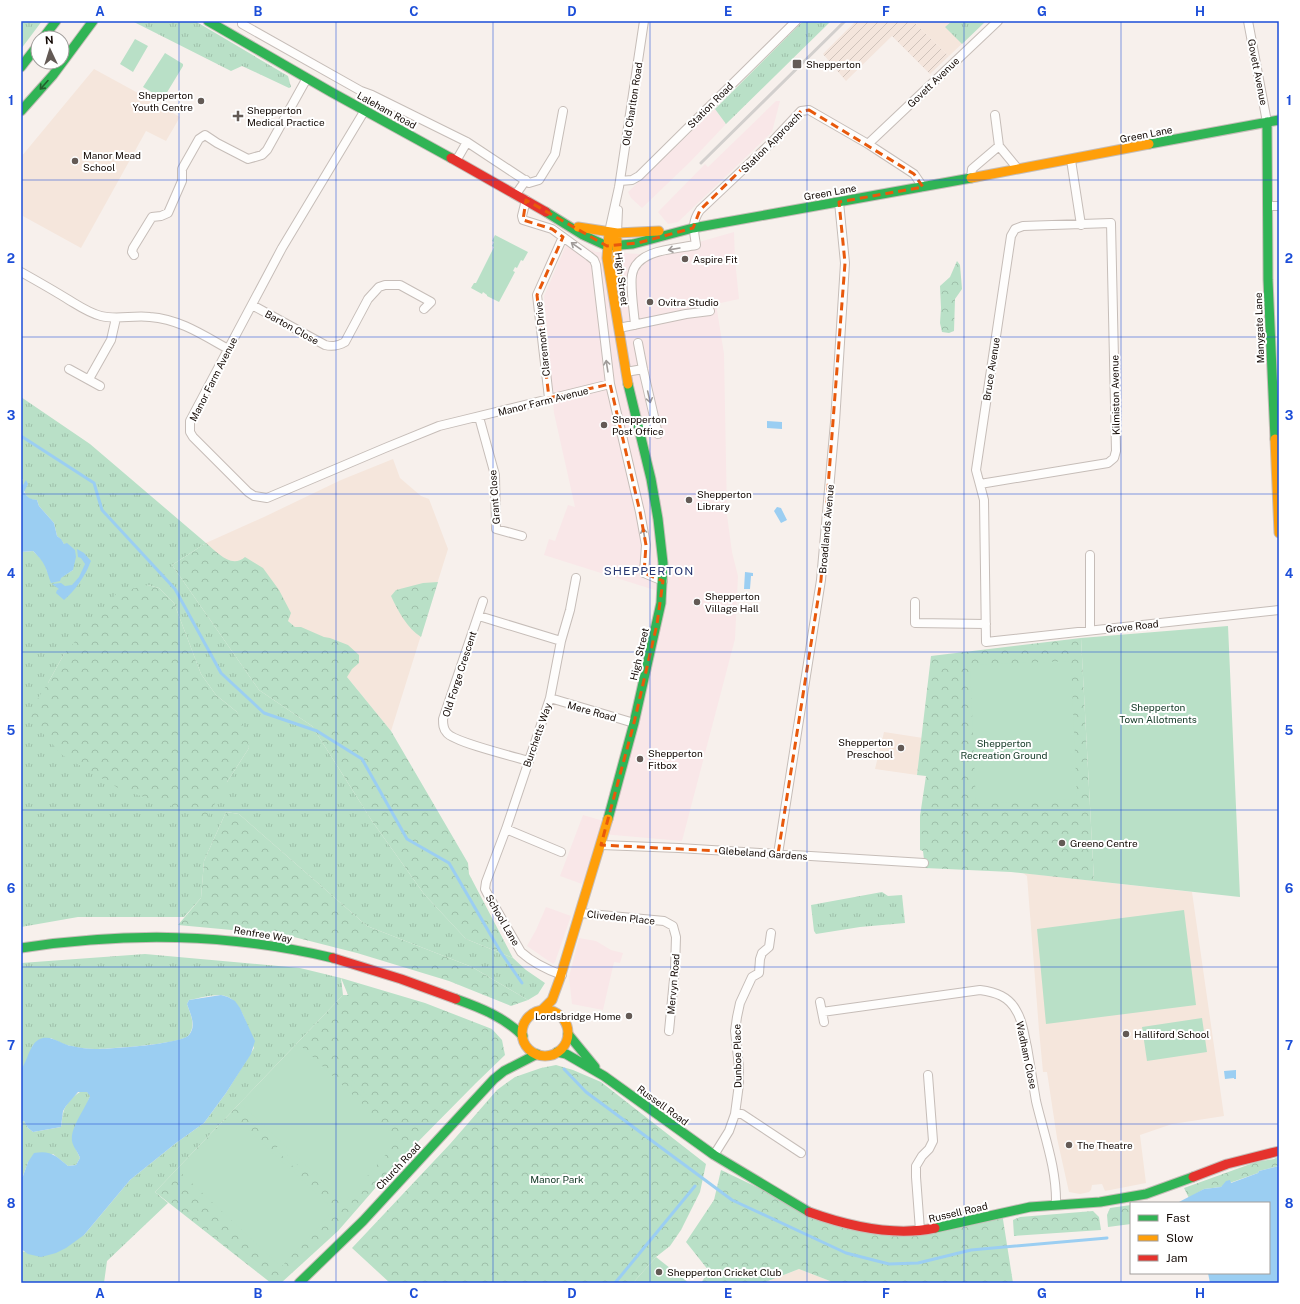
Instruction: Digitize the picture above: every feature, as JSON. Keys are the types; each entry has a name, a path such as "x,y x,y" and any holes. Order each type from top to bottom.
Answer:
{"main road":[{"path":"49,30 56,21"},
{"path":"21,111 53,76 93,21"},
{"name":"Laleham Road","path":"208,21 307,78 516,194 583,235 607,246 617,246"},
{"path":"21,67 30,55"},
{"name":"Green Lane","path":"617,246 638,243 693,228 1071,160 1279,120"},
{"name":"Manygate Lane","path":"1267,122 1268,280 1279,533"},
{"name":"Laleham Road","path":"556,218 584,229 613,233"},
{"name":"Green Lane","path":"613,233 693,228"},
{"name":"High Street","path":"613,233 617,246 616,258 619,328"},
{"name":"High Street","path":"542,1010 548,1006 552,1000 561,976 601,845 634,723 661,603 663,581 662,548 658,519 651,479 638,430 626,372 609,270 607,246 613,233"},
{"name":"Renfree Way","path":"21,948 83,940 127,937 220,939 268,945 313,954 414,983 492,1014 513,1026 524,1040"},
{"name":"High Street","path":"561,976 560,1010 562,1016"},
{"path":"542,1010 550,1010 562,1016 568,1034 563,1047 550,1055 537,1054 531,1051 524,1040 524,1023 532,1014 542,1010"},
{"name":"Renfree Way","path":"492,1014 515,1018 528,1018"},
{"name":"Russell Road","path":"568,1034 604,1076"},
{"name":"Church Road","path":"514,1065 524,1040"},
{"name":"Russell Road","path":"557,1052 566,1054 604,1076 714,1155 810,1212 850,1225 890,1231 936,1228 1030,1207 1100,1202 1146,1194 1215,1168 1259,1155 1279,1151"},
{"name":"Church Road","path":"298,1283 363,1221 494,1078 514,1065 537,1054"}],"street":[{"name":"Old Charlton Road","path":"613,233 644,21"},
{"name":"Station Road","path":"620,184 639,176 796,21"},
{"name":"Govett Avenue","path":"868,144 998,21"},
{"name":"Govett Avenue","path":"1248,21 1267,122"},
{"path":"242,24 361,91 467,142 529,183 540,180 555,154 563,111"},
{"path":"134,255 132,252 133,248 152,217 161,216 168,212 182,181 182,169 202,137 248,159 262,155 267,150 307,78"},
{"name":"Manor Farm Avenue","path":"365,110 282,248 190,421 190,432 193,437 248,492 254,496 267,498 275,496 335,469 432,429 549,398 610,384"},
{"name":"Station Approach","path":"693,228 695,217 700,210 770,144 801,111 809,110 868,144 914,174 923,187"},
{"path":"995,114 999,146 1018,169"},
{"path":"456,161 467,142"},
{"path":"971,178 972,169 999,146"},
{"path":"1071,160 1082,224"},
{"path":"516,194 526,180"},
{"path":"526,200 522,216 523,220 552,229 594,260 596,266 610,384 640,512 646,545 644,573 663,581"},
{"name":"Broadlands Avenue","path":"778,854 821,580 835,422 845,263 839,202"},
{"path":"1268,206 1279,206"},
{"name":"Kilmiston Avenue","path":"980,484 1108,464 1114,458 1116,451 1111,224 1082,224"},
{"name":"Bruce Avenue","path":"986,642 984,500 976,470 1011,236 1015,228 1023,226 1082,224"},
{"path":"635,325 632,274 636,263 644,256 696,246 693,228"},
{"name":"Claremont Drive","path":"549,398 537,295 563,237"},
{"path":"21,272 87,310 101,316 116,318 133,316 150,317 168,320 185,325 228,349"},
{"name":"Barton Close","path":"252,305 325,345 332,347 339,346 345,342 368,299 379,287 385,285 400,285 431,302 424,309"},
{"path":"619,328 686,314 710,311"},
{"path":"89,380 111,340 116,318"},
{"path":"638,342 658,434"},
{"path":"626,372 643,369"},
{"path":"69,370 100,386"},
{"name":"Grant Close","path":"479,417 495,475 496,529 522,536"},
{"path":"638,430 656,426"},
{"path":"1090,555 1090,630"},
{"name":"Burchetts Way","path":"485,888 550,698 561,641 570,610 576,578"},
{"name":"Old Forge Crescent","path":"483,601 443,726 446,733 458,740 529,761"},
{"path":"915,602 915,623 986,624"},
{"name":"Grove Road","path":"986,642 1279,610"},
{"path":"478,616 561,641"},
{"name":"Mere Road","path":"550,698 634,723"},
{"path":"506,829 561,852"},
{"name":"Glebeland Gardens","path":"601,845 679,848 924,863"},
{"name":"School Lane","path":"485,888 521,952 525,956 561,976"},
{"name":"Cliveden Place","path":"580,913 664,921 673,926 676,937"},
{"name":"Dunboe Place","path":"714,1155 729,1131 735,1114 739,1084 739,1067 735,1042 735,1024 740,1003 752,977 759,973 760,959 762,953 769,947 771,933"},
{"name":"Mervyn Road","path":"669,1031 675,969 676,937"},
{"name":"Wadham Close","path":"822,1012 980,990 995,992 1007,999 1017,1011 1022,1024 1054,1176 1056,1205"},
{"path":"820,1002 824,1022"},
{"path":"920,1230 916,1166 922,1156 929,1149 932,1141 928,1074"},
{"path":"735,1114 742,1114 801,1153"}],"highlighted area":[{"path":"809,110 914,174 923,187 839,202 845,263 821,580 778,854 601,845 634,723 657,624 663,581 644,573 646,545 640,512 610,384 549,398 537,295 563,237 552,229 523,220 526,200 607,246 638,243 693,228 700,210 801,111"}],"shaded area":[{"path":"856,21 913,21 949,56 930,74 892,36 846,81 823,54"},
{"path":"913,21 986,21 949,56"},
{"name":"Manor Mead School","path":"94,69 138,93 158,107 164,108 180,117 166,141 146,131 81,248 21,215 21,195 23,191 21,189 21,157"},
{"path":"776,101 780,101 772,132 678,222 668,224 658,212 705,164 708,167"},
{"path":"715,109 726,124 691,161 642,208 631,198 628,192"},
{"path":"734,232 739,299 716,304 724,354 727,515 732,552 738,576 735,639 682,841 602,834 582,884 560,876 583,815 607,822 664,593 544,555 549,539 555,541 568,505 575,507 554,413 544,296 569,238 596,252 641,254 692,244"},
{"path":"393,459 400,478 421,496 429,499 448,549 391,731 334,661 288,621 206,543 341,480"},
{"name":"Shepperton Preschool","path":"884,732 923,738 917,775 875,769"},
{"name":"Halliford School","path":"1023,873 1192,892 1224,1116 1172,1124 1140,1135 1146,1183 1105,1191 1102,1184 1092,1185 1089,1192 1080,1194 1069,1192 1057,1138 1047,1072 1043,1072 1027,876"},
{"path":"546,907 571,916 553,964 527,946"},
{"path":"579,938 596,941 611,950 623,953 620,963 614,962 603,1010 572,1004 569,977"},
{"path":"799,1269 830,1281 831,1283 764,1283"}],"green space":[{"path":"24,21 42,21 35,30 30,30 30,37 21,49 21,24"},
{"path":"132,21 195,21 288,76 291,87 289,88 242,66 231,71"},
{"path":"803,21 830,22 726,124 715,109"},
{"path":"952,21 986,21 962,44 945,27"},
{"path":"135,39 148,46 133,72 120,64"},
{"path":"165,53 183,64 183,66 163,99 143,87"},
{"path":"495,235 528,252 523,261 521,260 517,268 515,267 513,271 515,272 499,302 487,296 483,292 482,294 471,288 474,283 476,283 494,247 492,246 494,242 492,241"},
{"path":"957,261 960,265 962,289 955,299 954,331 949,333 942,332 940,323 940,286 950,277"},
{"path":"21,397 90,444 206,543 172,565 259,690 312,726 372,821 424,894 466,939 513,958 526,970 545,983 538,994 528,1000 472,967 367,926 239,814 226,812 204,861 201,898 184,917 78,917 21,927 21,552 33,551 44,563 47,572 60,578 73,570 65,547 57,536 54,523 39,506 37,500 27,497 21,484 23,479 21,479","holes":["148,585 159,588 174,603 201,674 216,695 237,712 249,748 227,782 48,683 64,654"]},
{"path":"206,543 224,558 235,561 245,557 263,568 279,590 291,613 288,621 295,627 301,627 348,645 359,655 359,663 352,669 347,677 391,731 468,863 469,874 513,958 466,939 424,894 372,821 312,726 259,690 172,565"},
{"path":"438,582 421,637 407,624 391,596 396,590 423,583"},
{"path":"148,585 159,588 174,603 201,674 216,695 237,712 246,731 249,748 227,782 207,818 120,789 62,755 27,715 48,683 64,654 118,592"},
{"name":"Shepperton Town Allotments","path":"1228,626 1240,897 1094,881 1081,638"},
{"name":"Shepperton Recreation Ground","path":"1081,638 1094,881 1011,872 925,868 923,851 920,850 920,816 926,776 917,775 931,656"},
{"path":"1071,661 1077,799 976,804 970,665"},
{"path":"226,812 239,814 367,926 472,967 528,1000 511,1006 449,981 357,953 286,935 178,925 201,898 204,861"},
{"path":"882,892 888,896 902,895 905,923 860,927 816,934 814,931 811,905"},
{"path":"1184,910 1196,1005 1046,1024 1037,929"},
{"path":"145,954 300,968 341,978 343,995 155,1192 168,1203 107,1261 104,1283 21,1283 21,1249 24,1252 84,1235 130,1180 176,1143 204,1123 226,1093 254,1048 247,1024 234,1001 228,997 216,995 189,1000 187,1004 191,1015 192,1028 188,1036 182,1039 144,1046 95,1049 68,1045 51,1038 33,1045 26,1064 21,1069 21,963"},
{"path":"341,978 425,1003 492,1029 502,1040 505,1055 398,1162 338,1231 281,1283 271,1283 155,1192 343,995 348,995"},
{"path":"1202,1018 1207,1052 1147,1061 1142,1027"},
{"path":"299,1044 399,1139 345,1202 240,1103"},
{"name":"Manor Park","path":"556,1065 573,1070 601,1082 706,1164 700,1192 681,1230 670,1246 656,1257 633,1283 390,1283 352,1248 450,1144 497,1090 515,1077 541,1068"},
{"path":"345,1074 371,1099 368,1102 342,1077"},
{"path":"82,1091 89,1093 90,1096 73,1143 80,1158 76,1165 68,1166 53,1154 28,1162 21,1178 21,1122 24,1121 28,1128 33,1132 61,1127 65,1108 74,1096"},
{"path":"231,1114 334,1210 281,1267 178,1170"},
{"path":"278,1146 304,1171 301,1174 275,1149"},
{"path":"1279,1156 1279,1166 1259,1171 1258,1173 1221,1187 1204,1189 1189,1198 1184,1188 1256,1162 1274,1159"},
{"path":"721,1170 809,1212 890,1231 1002,1213 1013,1283 831,1283 830,1281 799,1269 763,1283 701,1283 709,1271 686,1242 714,1200"},
{"path":"1130,1205 1130,1224 1108,1227 1107,1215 1110,1208"},
{"path":"1093,1211 1099,1217 1101,1230 1014,1236 1013,1220 1020,1217"},
{"name":"Shepperton Cricket Club","path":"656,1257 661,1261 689,1283 633,1283"}],"water":[{"path":"767,421 782,422 782,429 767,428"},
{"path":"26,480 28,484 24,492 29,498 37,500 39,506 54,523 57,536 64,544 67,543 75,550 76,557 73,570 61,578 60,581 51,583 45,566 33,551 21,552 21,484 23,485"},
{"path":"777,507 781,508 787,520 781,523 774,511"},
{"path":"77,549 84,553 91,561 86,573 72,593 64,600 56,593 59,589 52,584 61,583 65,586 72,585 79,577 85,564 81,558 78,557"},
{"path":"745,572 753,573 753,576 751,576 750,589 744,589"},
{"path":"221,995 235,1001 240,1008 255,1041 251,1054 226,1093 204,1123 176,1143 130,1180 84,1235 66,1248 56,1253 41,1257 28,1254 21,1249 21,1178 28,1162 34,1153 45,1152 53,1155 68,1166 76,1165 80,1158 72,1141 73,1130 90,1096 87,1092 78,1092 63,1111 61,1127 33,1132 28,1128 24,1121 21,1122 21,1069 35,1043 43,1038 51,1038 68,1045 96,1049 173,1041 189,1035 191,1031 193,1024 187,1004 189,1000"},
{"path":"1236,1070 1236,1079 1225,1079 1224,1071"},
{"path":"1279,1166 1279,1283 1210,1283 1208,1274 1270,1274 1270,1202 1179,1202 1204,1189 1221,1187 1226,1181 1230,1180 1231,1183 1258,1173 1259,1171"}],"waterway":[{"path":"21,436 94,483 102,510 175,589 221,673 264,713 317,731 362,759 407,839 449,863 500,951 522,983"},
{"path":"564,1069 586,1092 732,1200 846,1253 889,1264 918,1263 971,1250 1107,1238"},
{"path":"615,1283 695,1186"}],"railway":[{"path":"701,163 845,21"}],"traffic: fast":[{"path":"49,30 56,21"},
{"path":"21,111 53,75 93,21"},
{"path":"208,21 331,92 451,158"},
{"path":"21,67 30,55"},
{"path":"1149,144 1279,120"},
{"path":"1267,122 1268,280 1275,439"},
{"path":"546,212 583,235 607,246 633,244 693,228 971,178"},
{"path":"608,819 634,723 661,603 663,563 658,519 651,479 628,384"},
{"path":"21,948 100,939 177,938 255,944 333,958"},
{"path":"456,999 500,1018 523,1036"},
{"path":"568,1034 595,1067"},
{"path":"557,1052 566,1054 604,1076 714,1155 809,1212"},
{"path":"299,1283 363,1221 494,1079 504,1071 537,1054"},
{"path":"935,1228 1030,1207 1100,1202 1146,1194 1193,1177"}],"traffic: slow":[{"path":"971,178 1149,144"},
{"path":"578,227 617,233 659,231"},
{"path":"609,232 607,258 628,384"},
{"path":"617,239 617,280"},
{"path":"1275,439 1279,533"},
{"path":"542,1010 552,1000 560,978 608,819"},
{"path":"545,1010 558,1014 564,1020 568,1033 564,1046 558,1052 545,1056 532,1052 526,1046 522,1033 526,1020 532,1014 545,1010"}],"traffic: jam":[{"path":"451,158 546,212"},
{"path":"333,958 401,979 456,999"},
{"path":"1193,1177 1227,1164 1279,1151"},
{"path":"809,1212 839,1222 871,1229 903,1231 935,1228"}],"place":[{"name":"Shepperton","path":"797,64"},
{"name":"Shepperton Youth Centre","path":"201,101"},
{"name":"Shepperton Medical Practice","path":"238,116"},
{"name":"Manor Mead School","path":"75,161"},
{"name":"Aspire Fit","path":"685,259"},
{"name":"Ovitra Studio","path":"650,302"},
{"name":"Shepperton Post Office","path":"604,425"},
{"name":"Shepperton Library","path":"689,500"},
{"name":"Shepperton Village Hall","path":"697,602"},
{"name":"Shepperton Preschool","path":"901,748"},
{"name":"Shepperton Fitbox","path":"640,759"},
{"name":"Greeno Centre","path":"1062,843"},
{"name":"Lordsbridge Home","path":"629,1016"},
{"name":"Halliford School","path":"1126,1034"},
{"name":"The Theatre","path":"1069,1145"},
{"name":"Shepperton Cricket Club","path":"659,1272"}],"district":[{"name":"SHEPPERTON","path":"649,571"}]}
